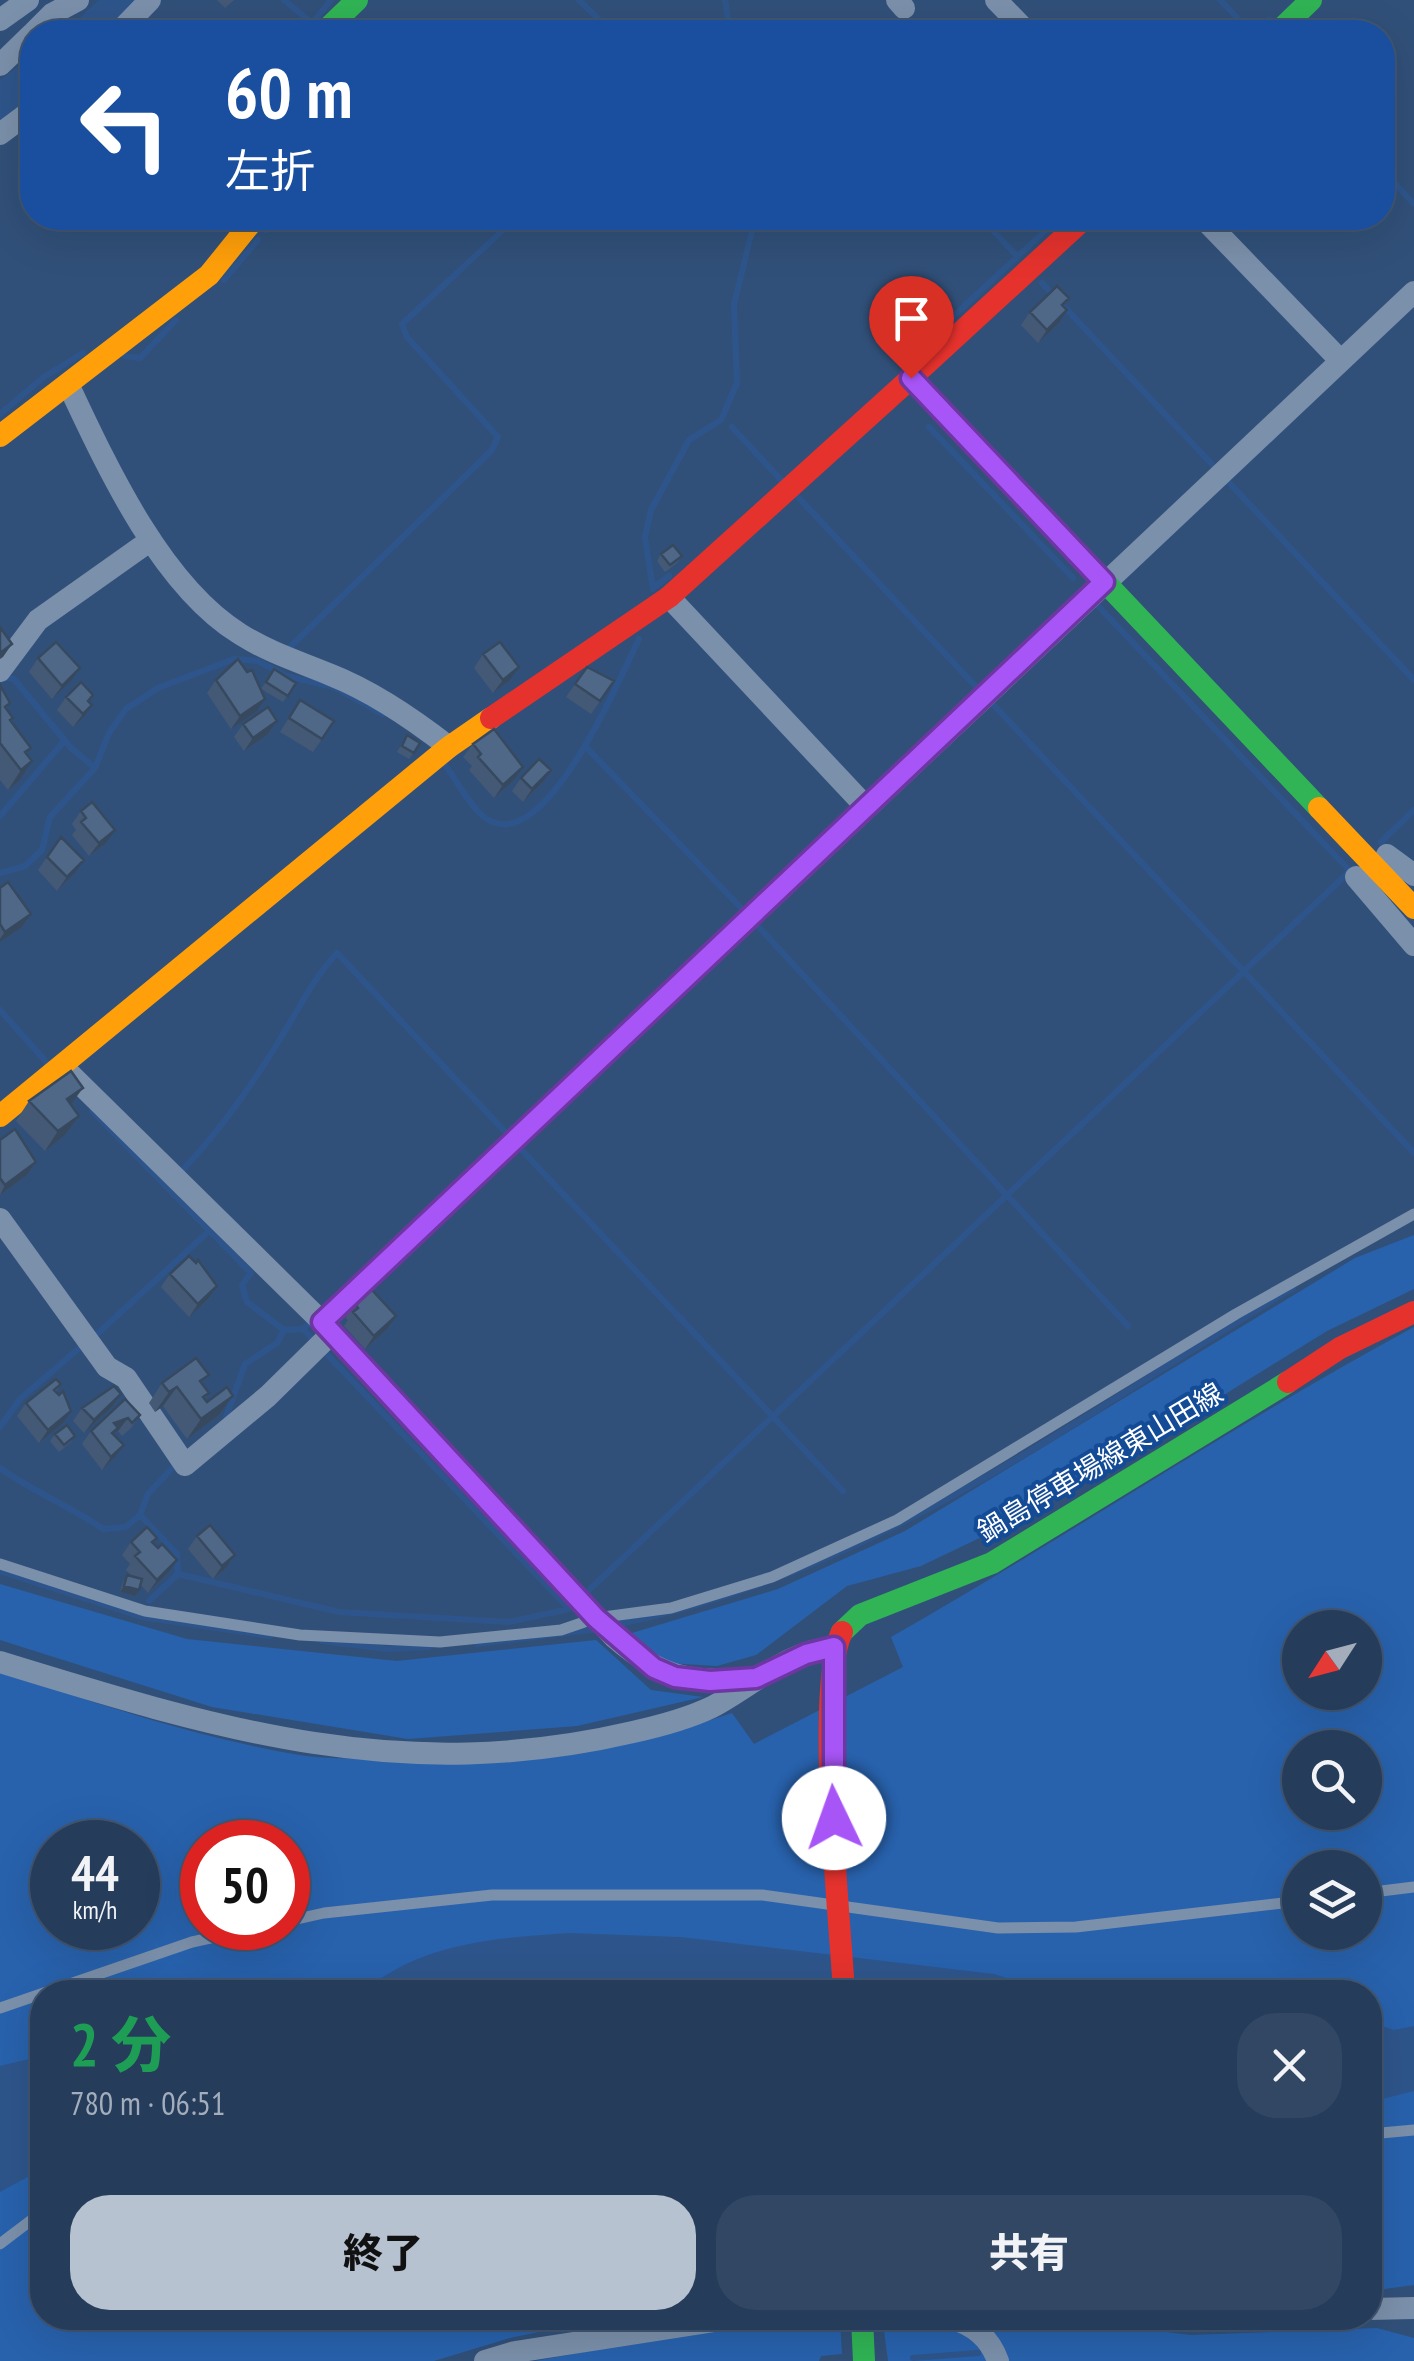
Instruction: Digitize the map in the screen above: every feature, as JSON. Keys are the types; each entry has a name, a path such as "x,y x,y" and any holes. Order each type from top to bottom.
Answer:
{"street":[{"path":"0,20 28,0"},
{"path":"46,20 78,0"},
{"path":"131,20 150,0"},
{"path":"336,20 357,0"},
{"path":"996,0 1015,20"},
{"path":"1290,20 1311,0"},
{"path":"0,65 20,46"},
{"path":"0,436 210,275 246,230"},
{"path":"0,1116 449,747 669,597 1072,230"},
{"path":"1214,230 1335,355"},
{"path":"0,1218 107,1367 126,1378 182,1460 321,1332 862,802 984,696 1220,473 1335,355 1414,292"},
{"path":"911,378 1414,908"},
{"path":"68,384 93,439 152,540 207,608 281,656 334,676 394,707 449,747"},
{"path":"2,670 38,620 152,540"},
{"path":"669,597 862,802"},
{"path":"1386,855 1414,875"},
{"path":"1356,878 1414,946"},
{"path":"55,1071 177,1178 616,1638 654,1668 675,1677 710,1681 756,1678"},
{"name":"鍋島停車場線東山田線","path":"834,1657 842,1631 860,1615 992,1564 1176,1454 1340,1348 1414,1312"},
{"path":"0,1662 221,1726 278,1738 415,1756 548,1750 630,1733 711,1707 756,1678 806,1654 834,1657 831,1748 843,1980"},
{"path":"1382,2308 1414,2308"},
{"path":"485,2361 515,2352 657,2330"},
{"path":"863,2330 864,2361"},
{"path":"976,2330 990,2341 998,2361"}],"lane":[{"path":"0,1564 145,1612 300,1635 440,1642 562,1630 586,1605 672,1608 772,1576 897,1520 1253,1304 1414,1214"},
{"path":"1382,1891 1414,1888"},
{"path":"310,1918 492,1895 762,1895 998,1928 1076,1927 1282,1903"},
{"path":"81,1980 180,1946"},
{"path":"0,2008 30,1998"},
{"path":"1382,2133 1414,2130"},
{"path":"0,2244 30,2221"}],"shaded area":[{"path":"99,0 137,0 115,20 77,20"},
{"path":"20,65 20,105 0,121 0,80"},
{"path":"1414,1235 1414,1289 1327,1331 1040,1509 921,1566 847,1586 756,1655 717,1666 667,1663 622,1636 778,1589 905,1531 1355,1258"},
{"path":"1414,1327 1414,2285 1382,2289 1382,1980 30,1980 30,2330 548,2330 434,2361 0,2361 0,1670 186,1730 308,1756 467,1762 556,1755 643,1739 732,1713 754,1744 903,1667 891,1637"},
{"path":"0,1584 187,1639 397,1661 596,1640 651,1690 703,1697 577,1726 408,1739 212,1707 0,1640"},
{"path":"569,1933 681,1937 994,1974 1013,1980 379,1980 426,1956 507,1938"},
{"path":"1382,2026 1394,2030 1414,2026 1414,2091 1382,2099"},
{"path":"30,2059 30,2176 0,2192 0,2066"},
{"path":"1382,2329 1414,2338 1414,2361 888,2361 884,2330 1150,2330 1191,2335"},
{"path":"841,2330 842,2354 821,2356 819,2361 535,2361 680,2334"}],"building":[{"path":"1057,286 1069,298 1062,305 1067,310 1047,330 1030,312"},
{"path":"673,545 682,556 670,565 661,554"},
{"path":"0,627 12,644 0,653"},
{"path":"56,642 80,668 62,686 38,658"},
{"path":"500,642 519,667 503,680 483,654"},
{"path":"238,659 247,672 252,670 265,699 240,716 216,680"},
{"path":"587,667 614,681 600,701 575,684"},
{"path":"274,669 296,683 288,696 266,682"},
{"path":"81,682 93,695 88,701 92,705 83,714 66,697"},
{"path":"0,685 10,703 5,707 13,718 10,720 31,748 25,752 32,761 21,770 0,743"},
{"path":"300,700 334,721 322,739 289,718"},
{"path":"268,707 277,721 253,738 243,724"},
{"path":"494,729 523,767 503,785 478,757 481,754 473,744"},
{"path":"407,735 420,743 414,753 402,746"},
{"path":"539,759 551,770 532,789 521,778"},
{"path":"92,802 115,830 99,843 81,822 86,818 81,811"},
{"path":"61,837 84,860 67,877 47,857"},
{"path":"8,882 31,914 5,932 0,924 0,888"},
{"path":"71,1071 83,1088 67,1099 79,1116 58,1131 29,1101"},
{"path":"15,1129 36,1162 5,1185 0,1178 0,1140"},
{"path":"189,1256 196,1263 198,1260 217,1286 198,1304 170,1274"},
{"path":"371,1289 396,1316 374,1336 353,1312 358,1308 355,1304"},
{"path":"196,1358 209,1375 200,1381 209,1393 203,1397 207,1402 227,1387 233,1396 201,1419 177,1387 169,1392 162,1383"},
{"path":"56,1379 61,1384 54,1390 59,1395 63,1391 71,1411 48,1430 26,1403"},
{"path":"114,1386 121,1394 94,1420 82,1408"},
{"path":"125,1399 140,1415 132,1423 128,1418 114,1423 118,1428 112,1433 124,1445 111,1457 91,1431"},
{"path":"67,1425 75,1436 64,1445 55,1434"},
{"path":"210,1525 235,1555 222,1566 197,1536"},
{"path":"147,1527 157,1538 152,1542 158,1548 162,1544 177,1560 157,1580 135,1556 140,1552 131,1542"},
{"path":"127,1575 142,1579 139,1590 124,1586"}],"waterway":[{"path":"284,0 308,20"},
{"path":"315,20 331,0"},
{"path":"579,0 600,20"},
{"path":"725,0 728,20"},
{"path":"1220,0 1239,20"},
{"path":"1395,184 1414,204"},
{"path":"285,652 492,450 498,437 407,337 402,324 503,230"},
{"path":"653,589 645,537 651,510 689,440 721,420 737,383 734,305 752,230"},
{"path":"992,230 1017,256"},
{"path":"918,349 1046,230"},
{"path":"224,280 258,240"},
{"path":"1042,283 1414,680"},
{"path":"125,356 140,358 176,320"},
{"path":"0,414 44,377 83,353"},
{"path":"732,427 782,481"},
{"path":"929,427 1073,578"},
{"path":"797,496 980,691"},
{"path":"654,587 669,576"},
{"path":"303,1329 569,1609 1350,871 1098,606"},
{"path":"446,766 484,817 507,824 531,814 577,759 639,639"},
{"path":"0,873 25,866 42,850 50,817 95,768 109,733 126,709 158,688 234,659 258,661 286,676 334,687 383,714"},
{"path":"1,677 14,679 71,748 95,768"},
{"path":"989,700 1414,1153"},
{"path":"0,816 65,740"},
{"path":"585,746 747,914"},
{"path":"1381,842 1414,810"},
{"path":"755,923 1128,1326"},
{"path":"166,1187 230,1113 337,953 510,1137"},
{"path":"0,1010 49,1065"},
{"path":"92,1111 251,1273 242,1285 247,1302 284,1330"},
{"path":"518,1146 843,1491"},
{"path":"94,1337 209,1231"},
{"path":"610,1626 707,1602 797,1570 884,1532 1048,1441 1293,1288"},
{"path":"226,1417 245,1364 277,1343 284,1330 303,1329 313,1320"},
{"path":"0,1427 20,1399 84,1344"},
{"path":"149,1601 178,1574 177,1554 140,1515 148,1494 177,1463"},
{"path":"0,1468 103,1529 126,1527 140,1515"},
{"path":"0,1571 142,1617 270,1636"},
{"path":"178,1574 339,1612 508,1622 569,1609"},
{"path":"477,1644 598,1629"},
{"path":"322,1641 387,1649 429,1647"},
{"path":"913,2358 978,2353"}],"traffic: fast":[{"path":"336,20 357,0"},
{"path":"1290,20 1311,0"},
{"path":"960,429 1319,808"},
{"path":"842,1632 860,1615 992,1563 1288,1382"},
{"path":"863,2330 864,2361"}],"traffic: slow":[{"path":"0,436 209,275 245,230"},
{"path":"0,1116 449,747 491,718"},
{"path":"1319,808 1414,908"}],"traffic: jam":[{"path":"960,429 911,378 1072,230"},
{"path":"491,718 669,597 911,378"},
{"path":"1288,1382 1340,1348 1414,1312"},
{"path":"842,1632 834,1660 830,1750 843,1980"}],"route":[{"path":"834,1818 834,1647 820,1648 756,1678 710,1681 675,1677 654,1668 596,1618 322,1322 1104,582 911,378"}]}
